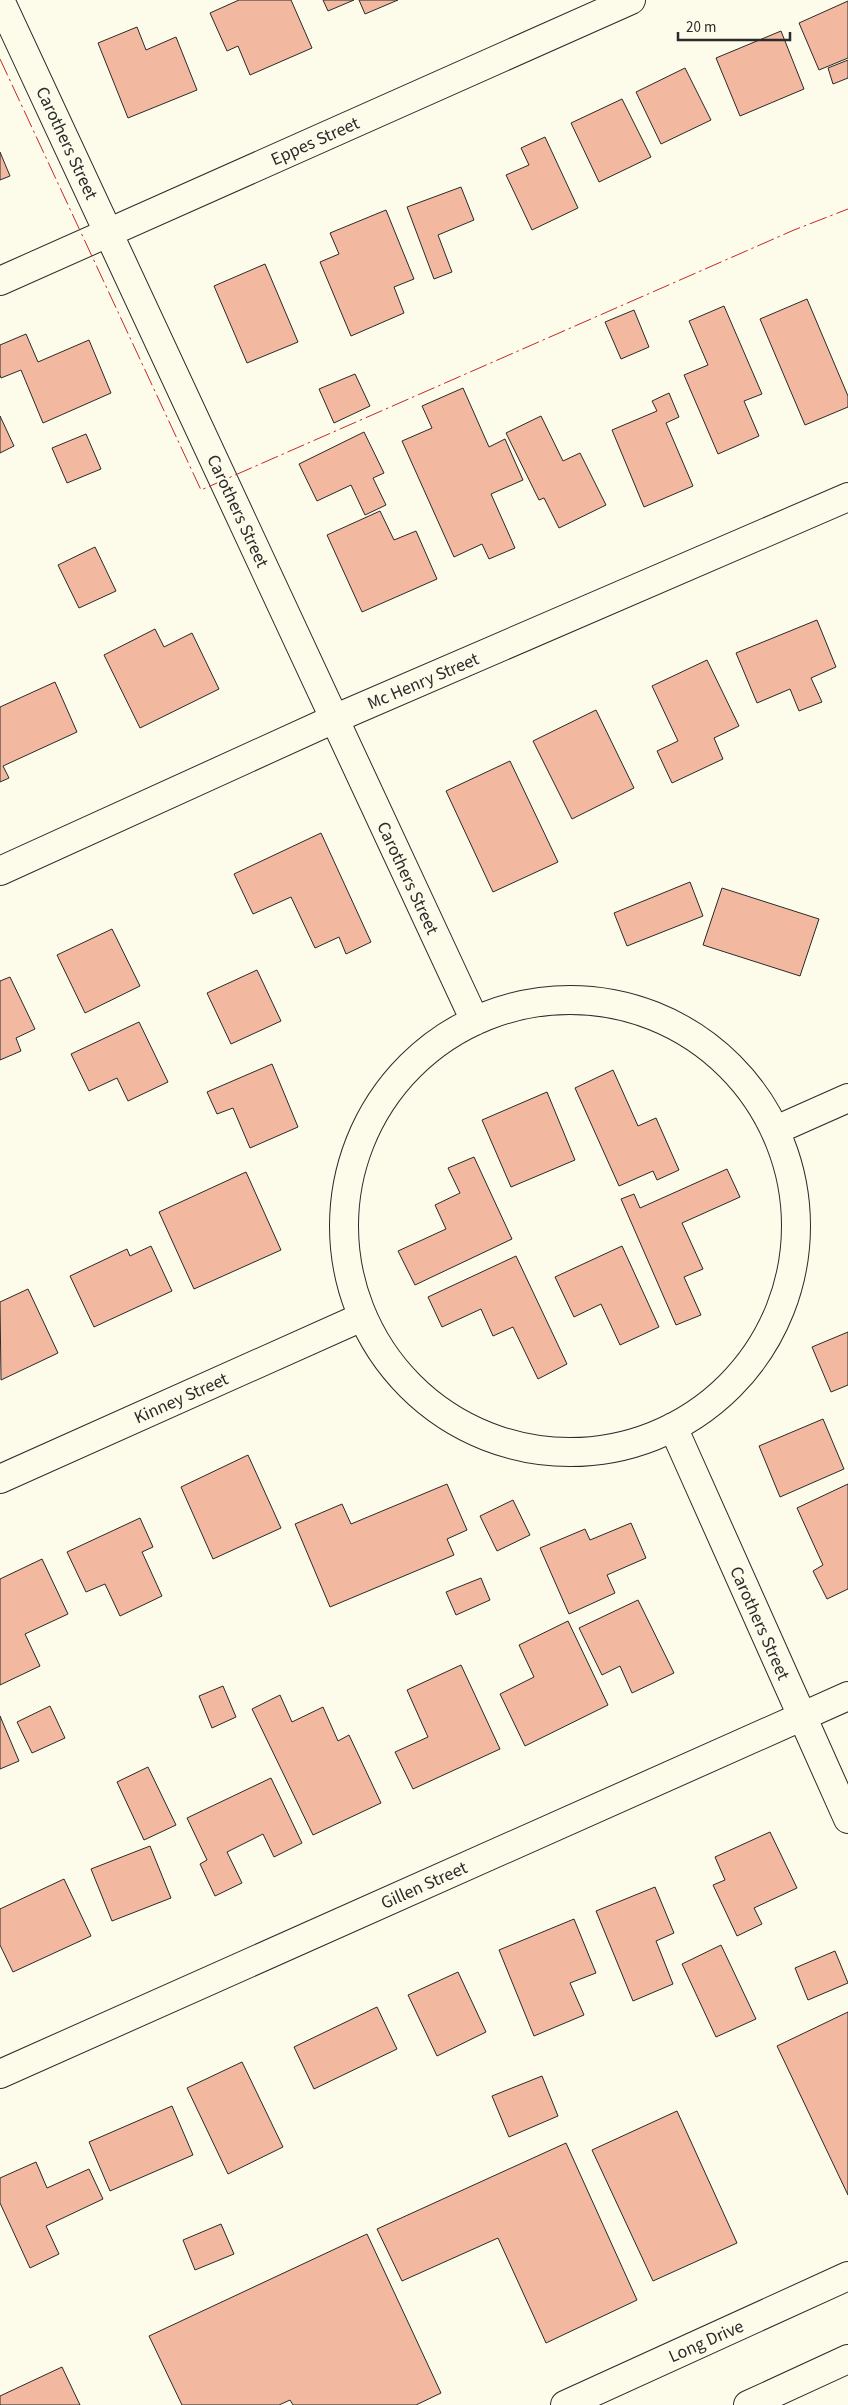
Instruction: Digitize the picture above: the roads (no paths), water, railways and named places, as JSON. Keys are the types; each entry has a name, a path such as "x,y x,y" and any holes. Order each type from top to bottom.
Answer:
{"street":[{"name":"Carothers Street","path":"0,0 475,1022"},
{"name":"Eppes Street","path":"0,281 631,0"},
{"name":"Mc Henry Street","path":"0,870 334,719 848,496"},
{"path":"579,1000 614,1004 648,1014 681,1028 717,1054 737,1072 759,1099 776,1130 789,1163 796,1196 797,1231 794,1266 785,1299 771,1331 752,1361 730,1387 703,1409 673,1427 639,1442 603,1450 566,1452 529,1448 493,1439 460,1424 429,1403 402,1378 380,1349 362,1317 347,1265 344,1238 348,1185 360,1142 376,1110 391,1088 409,1068 429,1049 475,1022 508,1009 543,1001 579,1000"},
{"path":"776,1130 848,1098"},
{"name":"Kinney Street","path":"0,1479 362,1317"},
{"name":"Carothers Street","path":"673,1427 848,1819"},
{"name":"Gillen Street","path":"0,2074 848,1696"},
{"name":"Long Drive","path":"565,2405 848,2276"},
{"path":"748,2405 848,2359"}]}
